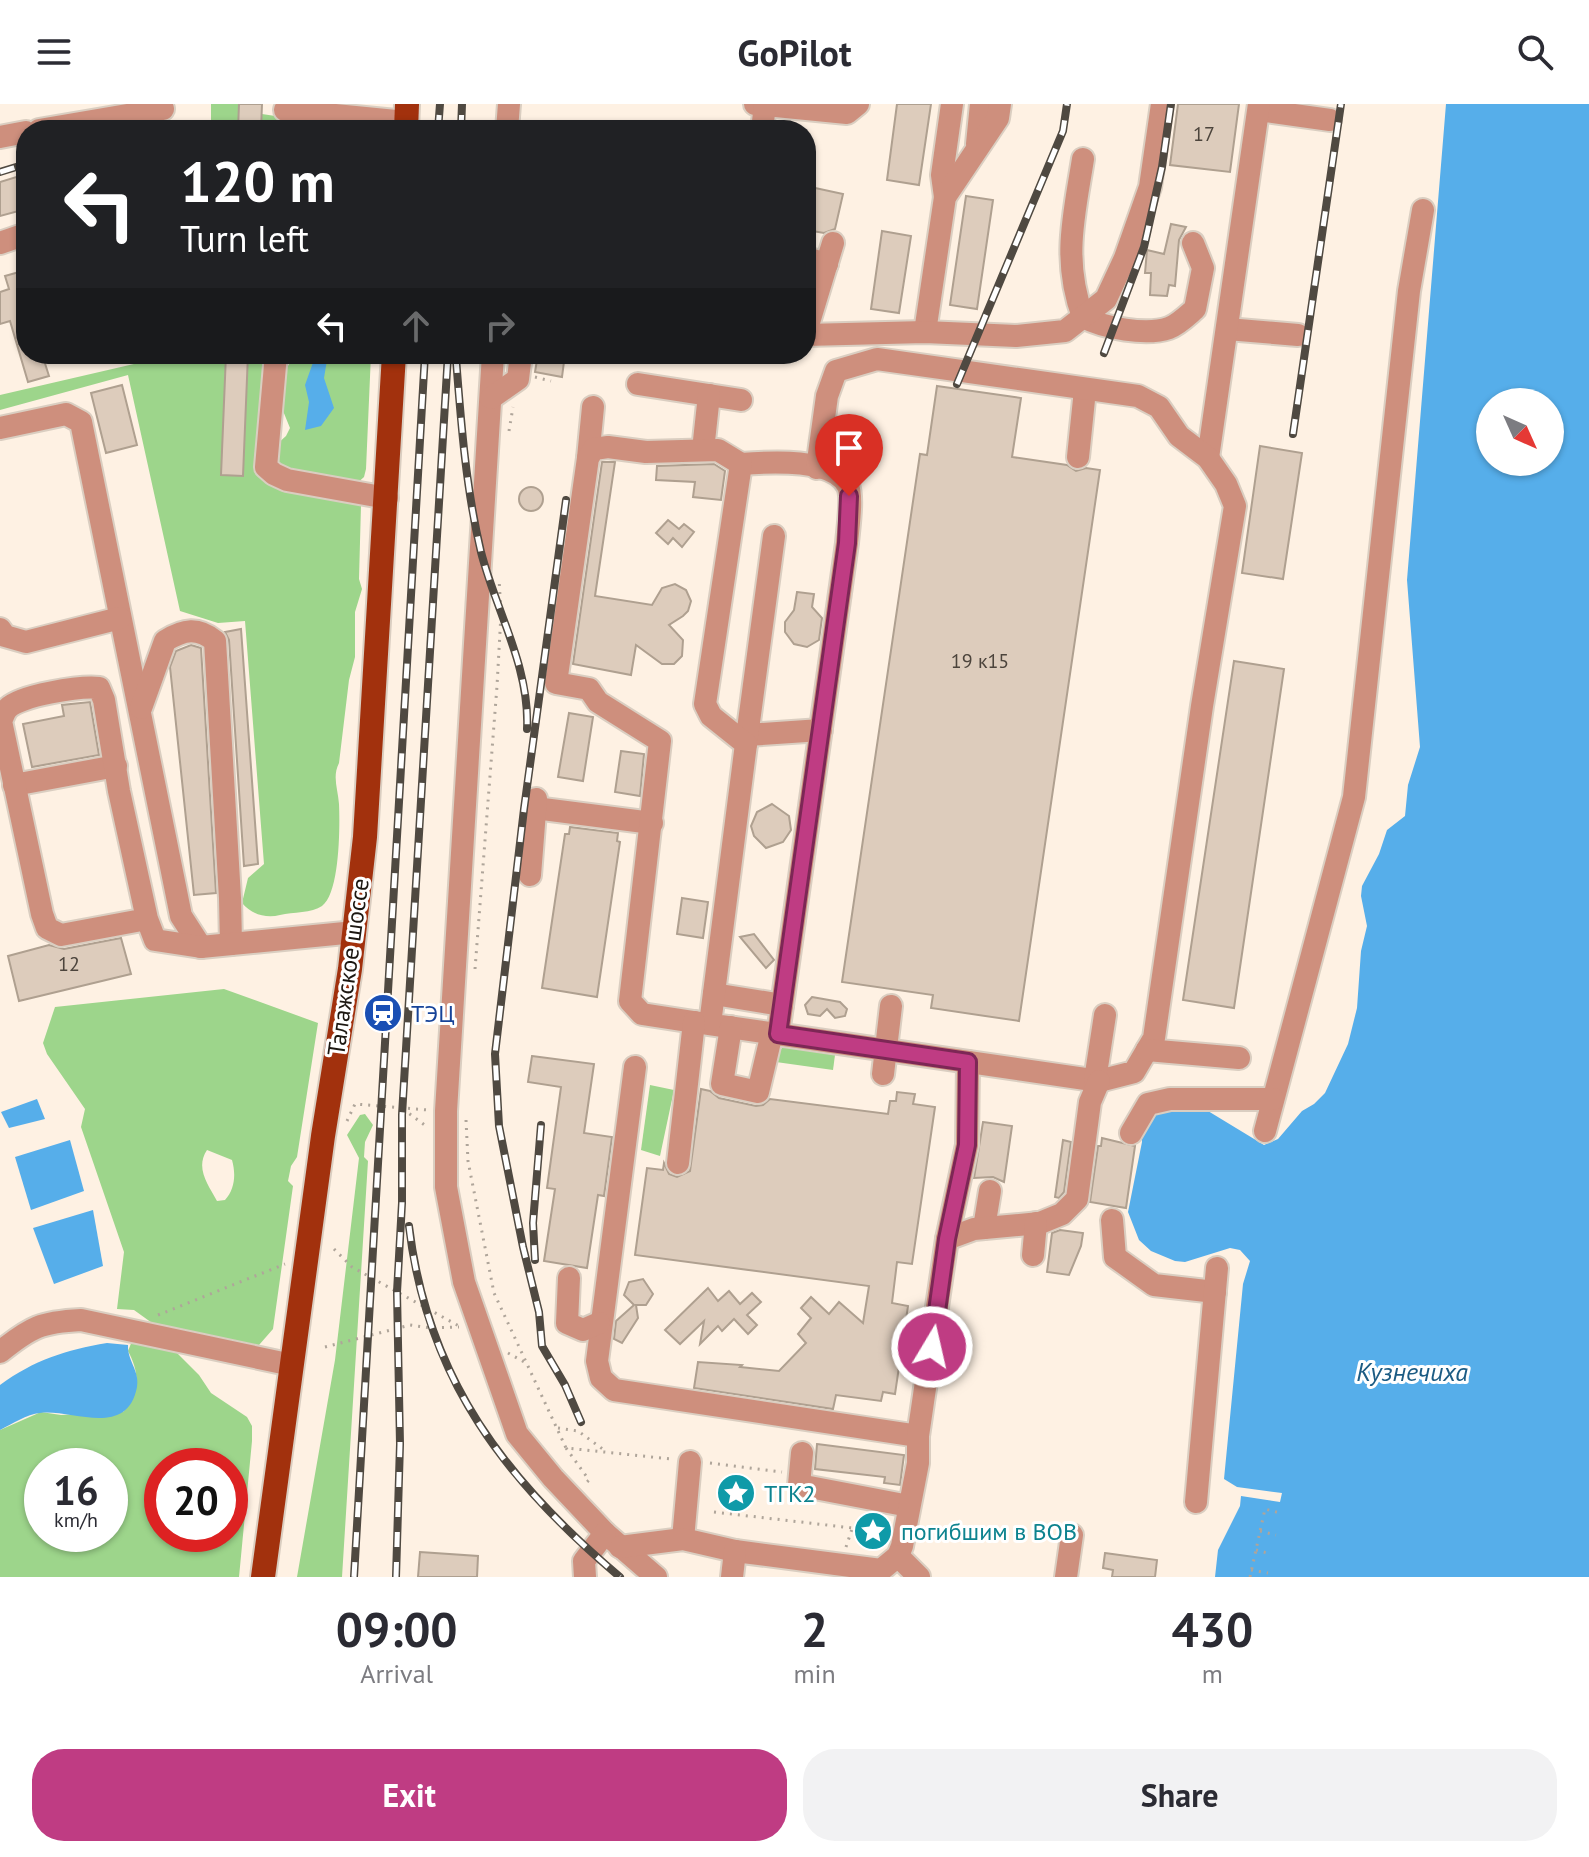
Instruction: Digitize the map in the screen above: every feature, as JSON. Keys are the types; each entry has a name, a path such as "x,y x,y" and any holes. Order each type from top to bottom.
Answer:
{"main road":[{"name":"Талажское шоссе","path":"263,1577 355,932 371,753 394,364"}],"street":[{"path":"755,104 847,113 858,104"},
{"path":"925,332 945,197 942,175 952,104"},
{"path":"977,150 981,104"},
{"path":"945,197 998,118 1000,104"},
{"path":"816,333 1028,335 1065,331 1106,299 1129,246 1150,187 1162,104"},
{"path":"1208,458 1259,107 1330,120"},
{"path":"285,110 406,119"},
{"path":"116,120 162,114"},
{"path":"1083,159 1070,243 1073,289 1083,317 1096,324 1124,330 1170,328 1195,309 1203,268 1193,243"},
{"path":"1265,1131 1354,797 1409,291 1423,210"},
{"path":"816,284 822,255"},
{"path":"1227,329 1298,335"},
{"path":"593,407 556,683 589,689 598,702 660,741 630,1001 642,1014 968,1062 1097,1080 1134,1072 1154,1038 1202,706 1235,506 1226,484 1208,458 1179,436 1159,407 1138,396 877,359 836,371 827,396 817,468"},
{"path":"275,364 266,467 287,480 387,498"},
{"path":"493,364 446,1111 446,1187 464,1282 517,1434 612,1540 656,1577"},
{"path":"491,398 524,378 522,364"},
{"path":"638,384 741,400"},
{"path":"1078,457 1085,390"},
{"path":"703,450 709,395"},
{"path":"0,428 66,414 81,422 181,916 201,947"},
{"path":"588,458 594,449 608,447 646,452 718,450 741,464 797,462 834,472 848,486 847,543 782,1005 758,1092 722,1084 712,1024"},
{"path":"741,464 705,704 711,716 747,739 821,730"},
{"path":"678,1163 712,1024 774,536"},
{"path":"0,629 5,636 26,642 120,618"},
{"path":"140,710 165,641 191,630 204,632 215,641 231,944"},
{"path":"147,919 61,935 47,928 1,721 7,709 18,703 83,686 99,688 104,700 147,919 155,940 201,947 355,932"},
{"path":"14,785 116,766"},
{"path":"530,875 535,804 652,823"},
{"path":"714,994 782,1005"},
{"path":"883,1074 891,1006"},
{"path":"947,1239 984,1228 1036,1223 1062,1214 1077,1199 1105,1015"},
{"path":"1147,1050 1239,1058"},
{"path":"585,1577 584,1561 612,1540 683,1539 735,1551 881,1570 898,1556 918,1463 918,1436 947,1239 967,1145 968,1062"},
{"path":"635,1067 597,1361 601,1378 614,1390 918,1436"},
{"path":"1131,1133 1148,1104 1170,1099 1273,1099"},
{"path":"984,1228 990,1191"},
{"path":"1112,1220 1115,1257 1154,1285 1215,1292"},
{"path":"1033,1255 1036,1223"},
{"path":"1196,1502 1217,1268"},
{"path":"569,1278 567,1323 583,1330 599,1323"},
{"path":"0,1352 26,1330 52,1322 81,1320 292,1365"},
{"path":"683,1539 690,1462"},
{"path":"800,1464 799,1485 909,1506"},
{"path":"1066,1577 1072,1535"},
{"path":"732,1577 735,1551"},
{"path":"898,1556 919,1577"}],"path":[{"path":"507,441 524,378 551,381"},
{"path":"475,979 497,686 501,614 499,568"},
{"path":"381,1106 390,1108"},
{"path":"466,1113 468,1161 494,1293 566,1448 589,1480 571,1497"},
{"path":"325,1347 410,1325 431,1328 459,1326 361,1273 334,1249"},
{"path":"158,1315 285,1264"},
{"path":"485,1341 526,1363"},
{"path":"556,1427 578,1431 607,1452"},
{"path":"566,1448 690,1462 800,1464"},
{"path":"1250,1577 1265,1509 1280,1513"},
{"path":"714,1512 852,1529 861,1529 870,1523 871,1516"},
{"path":"1260,1531 1276,1535"},
{"path":"1256,1550 1271,1554"},
{"path":"1251,1570 1268,1573"}],"green space":[{"path":"211,104 262,104 262,114 302,120 211,120"},
{"path":"134,364 268,364 266,480 272,486 349,498 361,505 359,579 362,589 355,612 355,657 336,773 338,858 332,888 322,906 313,910 264,916 242,903 248,878 264,864 245,621 218,623 180,611 128,375 0,410 0,395"},
{"path":"289,364 371,364 366,469 364,477 355,485 276,473 276,445 290,428 281,406 285,372"},
{"path":"224,989 318,1023 297,1157 291,1166 288,1181 293,1186 273,1329 259,1345 231,1344 159,1328 134,1310 117,1309 124,1252 81,1127 85,1109 47,1054 43,1043 55,1007","holes":["207,1150 232,1160 233,1186 225,1200 217,1201 204,1176 204,1157"]},
{"path":"783,1047 835,1055 833,1070 776,1062 776,1054"},
{"path":"650,1085 674,1090 660,1156 641,1150"},
{"path":"365,1114 373,1125 365,1142 364,1157 368,1161 342,1577 297,1577 335,1360 359,1158 347,1135 360,1115"},
{"path":"132,1341 176,1352 199,1375 211,1393 247,1417 252,1426 248,1483 248,1448 144,1448 144,1552 241,1552 239,1577 0,1577 0,1430 41,1412 61,1415 123,1412 133,1398 135,1367 128,1351"}],"water":[{"name":"Кузнечиха","path":"1446,104 1589,104 1589,1577 1215,1577 1218,1550 1240,1506 1241,1496 1280,1502 1282,1493 1237,1487 1224,1479 1243,1284 1250,1261 1240,1250 1230,1248 1185,1262 1175,1261 1151,1251 1139,1240 1128,1212 1142,1142 1141,1131 1154,1105 1194,1107 1208,1111 1264,1145 1278,1139 1302,1111 1325,1093 1348,1044 1357,1008 1361,951 1367,926 1362,886 1379,854 1387,830 1405,816 1408,785 1420,747 1407,580"},
{"path":"312,364 326,364 324,378 334,408 321,426 305,430 309,402 305,385"},
{"path":"37,1099 45,1119 9,1128 1,1112"},
{"path":"70,1140 84,1191 31,1210 15,1157"},
{"path":"93,1210 103,1266 54,1284 33,1228"},
{"path":"107,1343 128,1345 137,1376 131,1403 122,1412 97,1418 40,1413 0,1430 0,1385 51,1357"}],"building":[{"path":"239,104 262,104 261,120 238,120"},
{"path":"897,104 931,104 919,185 887,180"},
{"path":"1178,104 1239,104 1230,172 1170,165"},
{"path":"16,177 16,212 0,216 0,182"},
{"path":"816,188 843,194 835,229 824,233 816,232"},
{"path":"966,196 993,200 977,309 950,305"},
{"path":"1171,224 1186,227 1179,240 1175,286 1169,285 1167,296 1150,295 1151,273 1145,273 1147,250 1164,254"},
{"path":"882,231 911,236 899,313 871,309"},
{"path":"16,273 16,341 10,321 0,324 0,292 9,289 5,276"},
{"path":"23,364 45,364 49,376 28,382"},
{"path":"226,364 248,364 243,476 221,475"},
{"path":"536,364 564,364 562,377 535,372"},
{"path":"122,385 137,445 106,453 91,393"},
{"path":"937,386 1021,398 1012,457 1067,465 1076,471 1086,468 1100,470 1019,1021 931,1008 933,995 842,982 920,454 927,455"},
{"path":"1260,446 1302,453 1283,579 1242,573"},
{"path":"602,462 615,462 595,596 652,605 662,588 675,584 686,590 691,601 688,611 669,625 683,640 682,656 674,664 662,664 636,645 631,675 573,664"},
{"path":"714,464 725,471 721,500 693,497 695,482 656,480 657,466"},
{"path":"531,487 542,494 543,499 536,510 531,511 520,504 519,499 526,488"},
{"path":"668,520 679,529 684,524 694,532 682,547 673,538 668,544 656,533"},
{"path":"797,592 814,594 812,607 822,618 819,640 807,647 794,644 785,632 785,622 794,610"},
{"path":"241,629 258,864 244,866 229,640 225,632"},
{"path":"191,645 201,648 216,893 194,895 170,667 176,651"},
{"path":"1234,661 1284,669 1234,1008 1183,1000"},
{"path":"90,702 99,755 32,767 23,724 64,716 62,705"},
{"path":"569,713 593,717 583,781 558,777"},
{"path":"621,751 644,754 640,796 615,792"},
{"path":"772,804 789,816 791,830 783,842 766,848 754,836 751,826 757,812"},
{"path":"570,827 618,833 617,841 620,842 597,997 542,988 565,834 569,834"},
{"path":"682,898 708,902 703,938 677,934"},
{"path":"754,934 774,960 766,968 740,937"},
{"path":"121,938 131,974 19,1001 8,956 49,945 64,949"},
{"path":"812,997 840,1002 847,1009 845,1016 835,1018 827,1009 820,1016 808,1014 805,1005"},
{"path":"532,1056 594,1064 584,1133 612,1137 604,1196 598,1195 587,1268 544,1261 555,1189 547,1188 561,1087 528,1082"},
{"path":"701,1089 719,1098 756,1106 770,1099 888,1114 890,1101 896,1101 897,1092 915,1094 913,1104 935,1107 912,1264 897,1262 892,1303 908,1306 895,1394 883,1392 881,1401 836,1395 833,1409 694,1388 698,1362 779,1371 806,1343 798,1334 811,1318 801,1308 811,1297 829,1314 839,1302 863,1323 869,1286 635,1255 647,1168 663,1170 664,1163 669,1174 677,1177 690,1171"},
{"path":"983,1122 1012,1126 1004,1182 993,1177 974,1178"},
{"path":"1102,1138 1135,1146 1126,1208 1090,1202 1098,1146 1101,1146"},
{"path":"1063,1140 1071,1142 1064,1192 1059,1198 1055,1197"},
{"path":"1060,1230 1083,1233 1069,1275 1047,1272 1052,1233"},
{"path":"643,1279 653,1294 646,1305 636,1305 638,1318 622,1343 614,1339 616,1321 634,1305 624,1295 629,1282"},
{"path":"708,1288 718,1301 729,1291 740,1304 752,1293 761,1302 747,1315 757,1325 748,1334 734,1319 722,1331 718,1326 700,1344 704,1321 680,1344 665,1330"},
{"path":"817,1444 904,1455 900,1485 884,1483 885,1477 815,1469"},
{"path":"420,1552 478,1556 477,1577 418,1577"},
{"path":"1105,1553 1157,1560 1155,1577 1112,1577 1113,1570 1103,1568"}],"railway":[{"path":"439,120 440,104"},
{"path":"461,120 462,104"},
{"path":"957,384 1063,131 1067,104"},
{"path":"1104,353 1144,247 1162,167 1171,104"},
{"path":"1293,434 1341,104"},
{"path":"0,172 16,167"},
{"path":"354,1577 424,364"},
{"path":"396,1577 400,1444 397,1292 402,1203 402,1115 447,364"},
{"path":"457,364 471,504 487,574 518,661 527,729"},
{"path":"566,500 495,1054 499,1126 539,1312 542,1346 565,1385 581,1422"},
{"path":"535,1260 533,1223 541,1125"},
{"path":"409,1226 419,1281 434,1332 454,1379 478,1423 541,1503 620,1577"}],"place":[{"name":"ТЭЦ","path":"383,1013"},
{"name":"ТГК2","path":"736,1493"},
{"name":"погибшим в ВОВ","path":"873,1531"}],"route":[{"path":"849,496 847,543 778,1034 968,1062 967,1145 947,1239 932,1347"}]}
